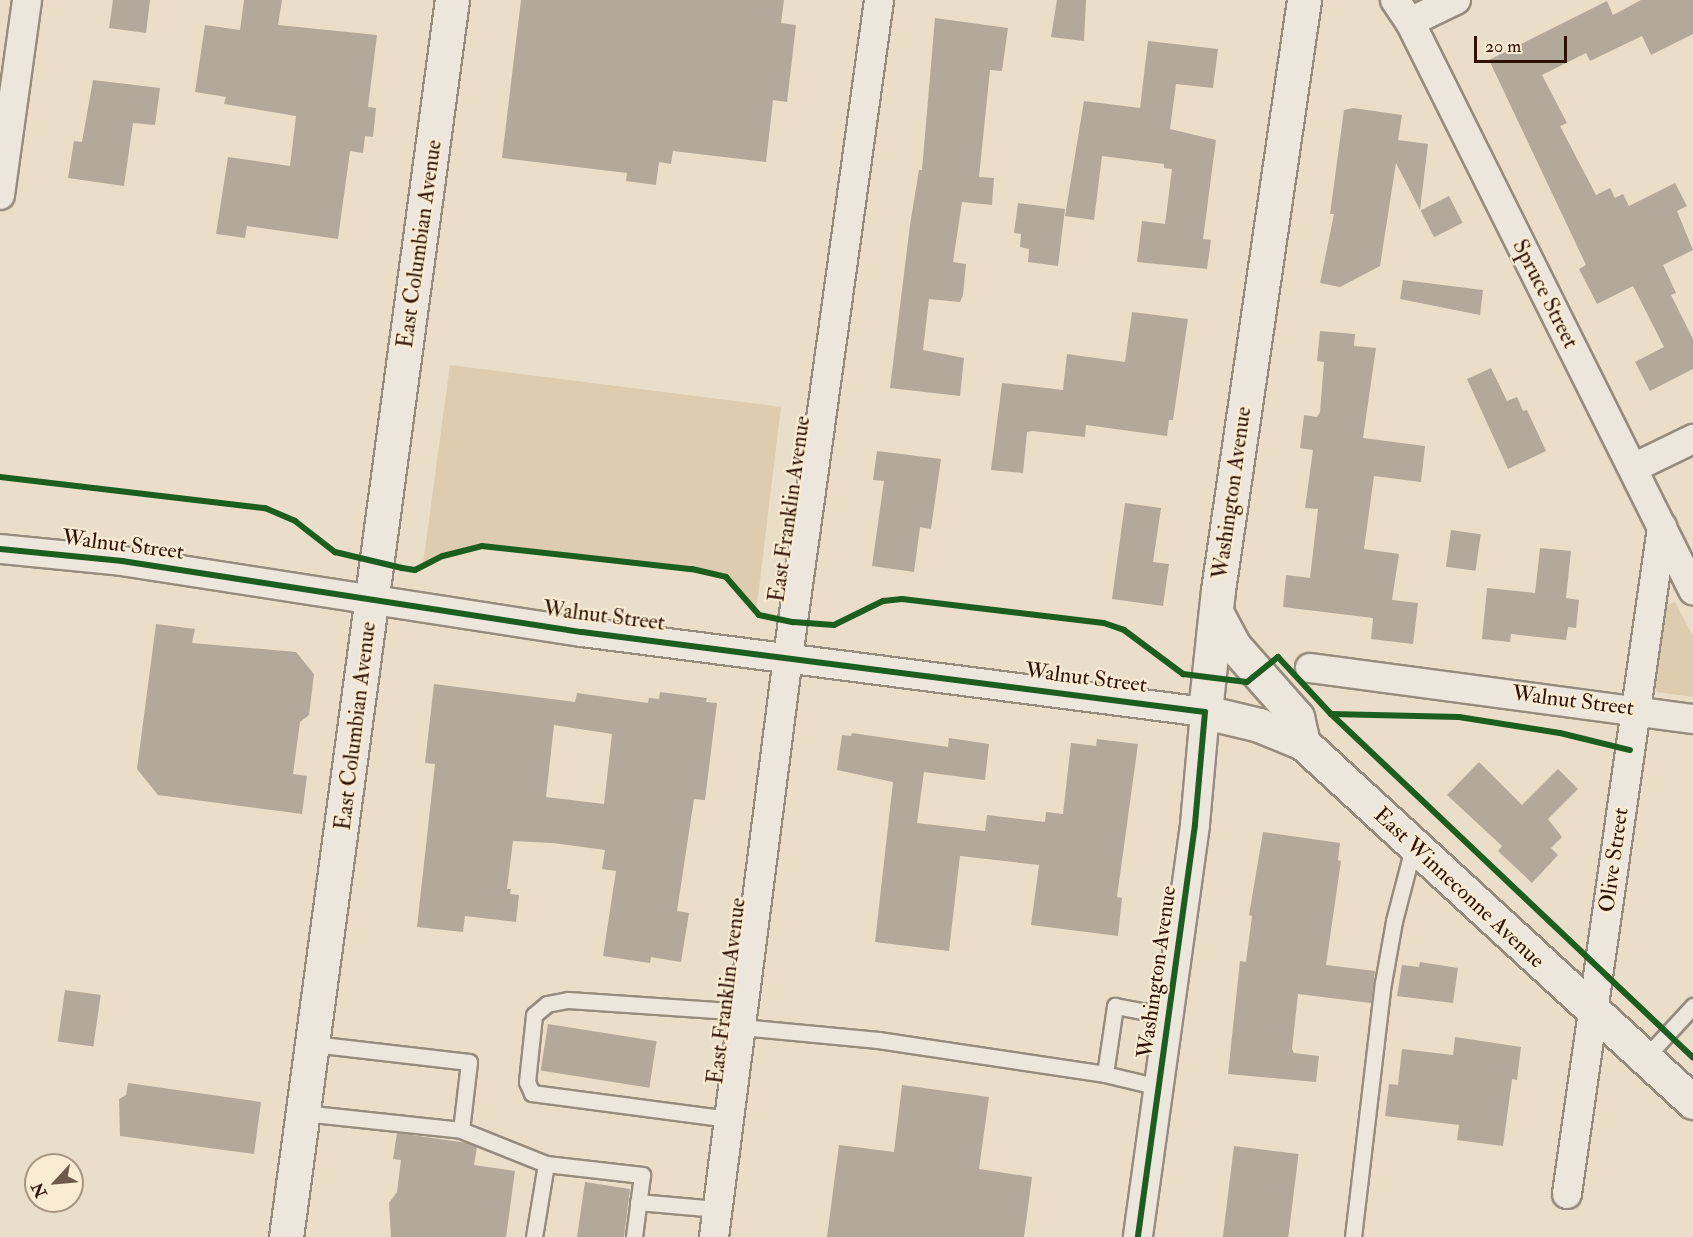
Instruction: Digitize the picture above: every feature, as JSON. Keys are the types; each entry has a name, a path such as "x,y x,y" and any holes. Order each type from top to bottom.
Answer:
{"main road":[{"name":"East Columbian Avenue","path":"286,1237 452,0"},
{"name":"Washington Avenue","path":"1205,712 1216,612 1304,0"},
{"path":"1216,612 1235,646 1297,717 1303,743"},
{"name":"East Winneconne Avenue","path":"1205,712 1259,725 1303,743 1413,848 1693,1102"}],"street":[{"path":"0,195 27,0"},
{"name":"East Franklin Avenue","path":"715,1223 788,657 879,0"},
{"path":"1402,11 1456,0"},
{"name":"Spruce Street","path":"1402,11 1634,468 1693,590"},
{"path":"1634,468 1693,439"},
{"name":"Olive Street","path":"1567,1194 1634,709 1662,527"},
{"name":"Walnut Street","path":"0,549 122,561 559,628 1205,712"},
{"name":"Walnut Street","path":"1310,668 1693,718"},
{"name":"Washington Avenue","path":"1138,1237 1196,825 1205,712"}],"lane":[{"path":"1353,1237 1383,983 1394,921 1413,848"},
{"path":"729,1119 532,1094 527,1082 534,1015 548,1004 568,1000 741,1019 1105,1074 1159,1087"},
{"path":"1105,1074 1116,1006 1168,1016"},
{"path":"1645,1058 1693,1006"},
{"path":"313,1044 469,1062 461,1130"},
{"path":"303,1113 461,1130 546,1164 642,1175 634,1237"},
{"path":"534,1237 546,1164"},
{"path":"638,1202 715,1223"}],"shaded area":[{"path":"450,365 781,407 756,613 726,577 692,569 482,546 423,564"},
{"path":"1675,602 1693,636 1693,697 1657,692 1655,688 1664,612 1667,605"}],"building":[{"path":"113,0 150,0 146,33 109,28"},
{"path":"244,0 282,0 278,25 377,35 368,107 376,108 373,137 365,136 363,153 350,151 338,239 247,226 245,238 216,234 228,157 290,166 296,116 224,104 226,97 195,92 205,25 240,30"},
{"path":"521,0 784,0 781,23 796,25 787,102 773,100 766,162 673,151 671,164 659,162 656,185 626,181 627,173 502,158"},
{"path":"1057,0 1086,0 1084,41 1051,37"},
{"path":"1641,0 1693,0 1693,34 1651,55 1642,36 1590,61 1586,53 1542,75 1567,123 1560,126 1596,195 1610,188 1615,198 1623,194 1629,206 1675,183 1687,206 1677,211 1693,250 1663,265 1676,293 1671,295 1693,339 1693,369 1650,391 1635,362 1664,347 1633,286 1597,304 1579,269 1586,265 1489,60 1607,1 1613,15"},
{"path":"935,18 1008,28 1002,71 990,70 979,177 994,178 992,205 962,202 953,262 966,264 963,295 960,302 929,299 923,350 964,358 960,396 890,388 910,225 919,170 922,170"},
{"path":"1148,41 1218,49 1213,88 1176,84 1170,129 1216,140 1203,239 1211,240 1207,269 1137,262 1142,221 1165,224 1172,169 1164,168 1164,164 1102,156 1094,220 1065,216 1084,101 1140,108"},
{"path":"93,80 160,88 155,125 133,123 124,186 68,178 74,141 82,142"},
{"path":"1353,108 1402,115 1398,140 1428,144 1420,210 1396,163 1380,266 1340,287 1320,283 1334,214 1330,214 1344,110"},
{"path":"1449,196 1463,223 1434,237 1420,211"},
{"path":"1018,203 1065,209 1058,266 1028,262 1029,249 1020,247 1021,234 1014,233"},
{"path":"1403,280 1483,290 1480,315 1400,299"},
{"path":"1132,312 1188,319 1173,420 1169,420 1167,436 1086,425 1085,437 1032,431 1027,432 1023,473 991,470 1002,383 1063,390 1067,354 1125,362"},
{"path":"1320,331 1355,334 1354,346 1376,348 1363,438 1425,446 1421,482 1374,476 1364,549 1399,554 1392,600 1418,603 1413,644 1371,639 1373,618 1283,607 1286,575 1310,578 1318,509 1305,508 1313,450 1300,448 1304,415 1317,417 1320,412 1324,362 1317,361"},
{"path":"1491,368 1507,401 1517,397 1523,411 1527,410 1546,451 1508,469 1467,379"},
{"path":"877,451 941,459 931,529 920,527 914,572 872,566 884,481 873,480"},
{"path":"1125,503 1161,508 1153,562 1169,564 1163,606 1112,599"},
{"path":"1451,530 1481,534 1476,571 1446,567"},
{"path":"1540,548 1571,551 1566,598 1579,600 1576,628 1568,627 1566,640 1511,634 1510,642 1482,639 1487,588 1535,593"},
{"path":"156,624 195,629 192,643 296,652 314,674 309,715 300,722 293,774 307,776 302,814 158,795 137,769"},
{"path":"434,684 575,702 577,693 648,703 649,698 659,699 660,692 707,698 706,702 717,703 705,800 694,799 677,911 689,913 681,962 651,957 650,963 603,956 616,871 602,869 605,850 553,843 513,841 507,889 511,889 510,894 519,895 516,922 465,916 463,932 417,927 435,764 425,763","holes":["554,725 612,734 604,804 546,797"]},
{"path":"852,733 948,747 949,738 989,744 985,780 924,772 917,823 985,831 987,815 1045,822 1046,812 1063,814 1071,743 1096,746 1097,739 1138,744 1117,897 1122,898 1118,936 1031,925 1039,865 960,856 949,951 875,942 893,782 837,770 842,735 851,736"},
{"path":"1479,762 1522,805 1558,769 1578,789 1548,819 1562,837 1551,848 1558,855 1532,883 1498,851 1502,846 1447,795"},
{"path":"1263,832 1340,843 1338,860 1341,861 1326,965 1375,971 1371,1003 1298,994 1292,1049 1294,1053 1319,1056 1316,1082 1228,1074 1240,961 1246,962 1252,916 1249,915"},
{"path":"1420,962 1458,968 1453,1003 1397,996 1402,965 1419,967"},
{"path":"65,990 101,995 93,1047 58,1041"},
{"path":"548,1024 657,1041 649,1088 541,1070"},
{"path":"1455,1037 1521,1047 1517,1080 1512,1079 1503,1146 1457,1140 1459,1125 1385,1116 1389,1084 1398,1085 1402,1049 1453,1055"},
{"path":"128,1083 261,1102 254,1154 120,1136 119,1099 126,1095"},
{"path":"902,1085 989,1097 979,1169 1032,1177 1024,1237 827,1237 839,1145 894,1152"},
{"path":"397,1133 468,1143 477,1147 474,1165 515,1171 506,1237 391,1237 389,1203 397,1192 401,1160 393,1159"},
{"path":"1234,1146 1299,1154 1288,1237 1223,1237"},
{"path":"585,1182 630,1189 624,1237 577,1237"}],"cycle path":[{"path":"0,477 265,508 295,521 335,552 415,570 443,556 482,546 692,569 726,577 759,615 793,622 834,625 883,601 902,599 1104,623 1124,630 1183,674 1247,682 1278,657 1331,714 1459,717 1560,733 1630,750"},
{"path":"0,549 122,561 582,632 1205,712 1195,825 1138,1237"},
{"path":"1331,714 1693,1058"}]}
